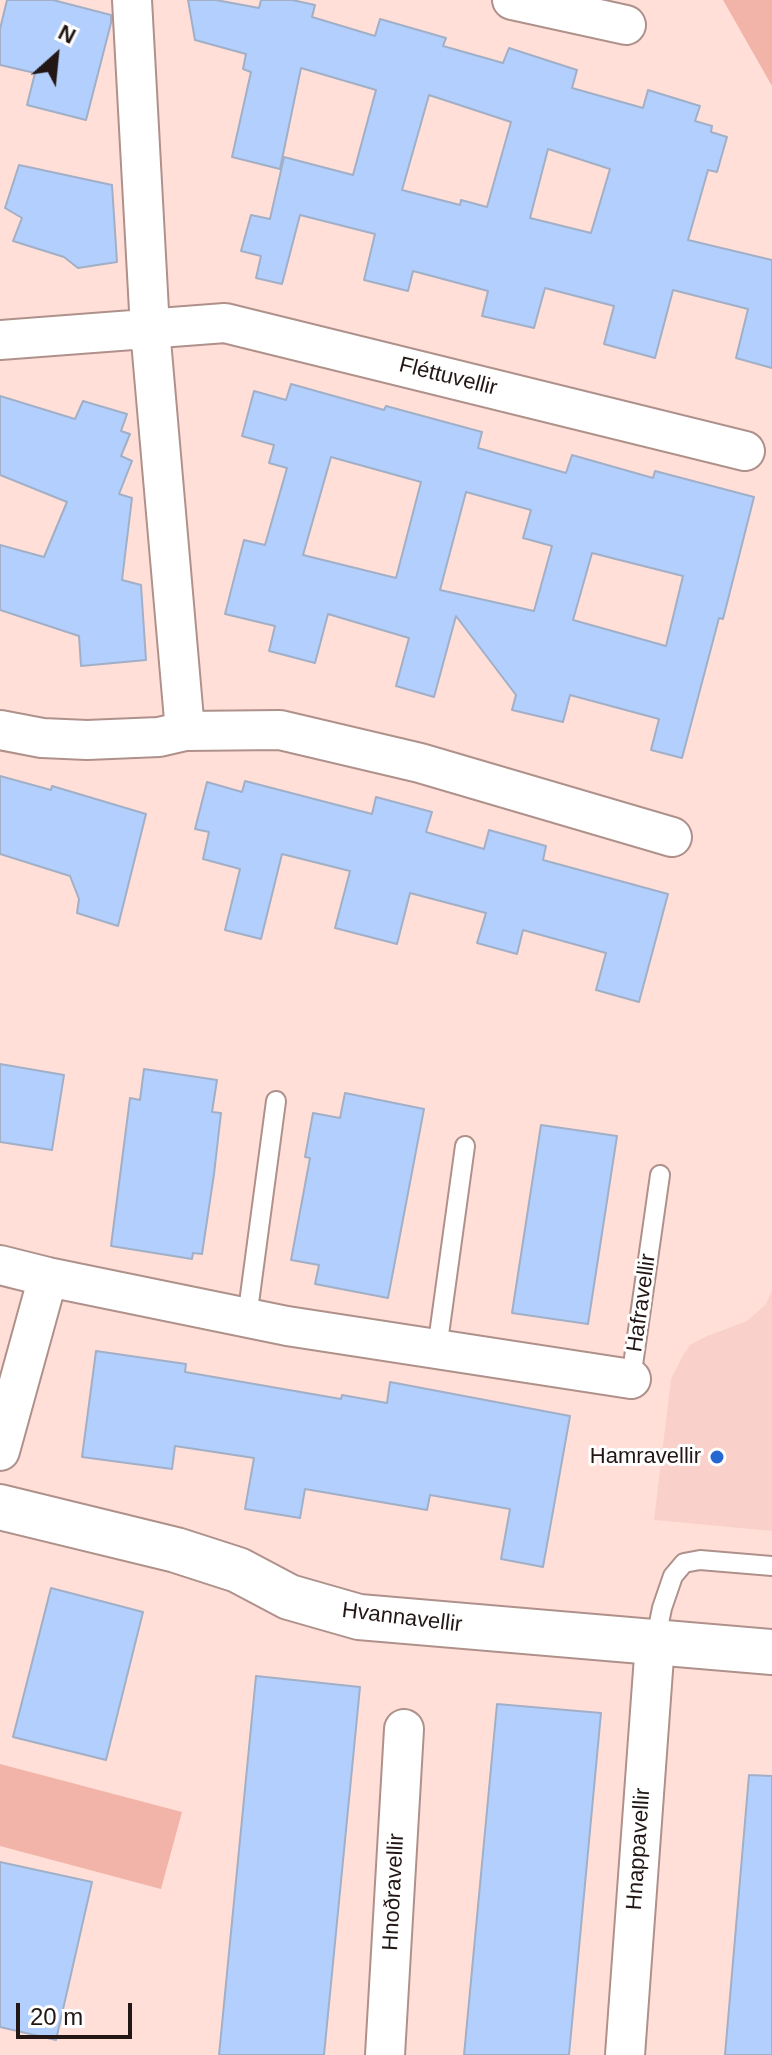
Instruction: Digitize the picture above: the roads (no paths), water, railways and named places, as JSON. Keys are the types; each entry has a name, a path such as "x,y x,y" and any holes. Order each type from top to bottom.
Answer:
{"street":[{"path":"132,0 150,329 185,731"},
{"path":"512,0 626,25"},
{"name":"Fléttuvellir","path":"0,340 225,323 745,451"},
{"path":"0,730 42,738 87,740 159,737 185,731 280,730 420,763 672,837"},
{"name":"Hafravellir","path":"0,1265 247,1318 631,1379"},
{"path":"0,1451 48,1277"},
{"name":"Hvannavellir","path":"0,1507 176,1550 238,1570 289,1597 359,1617 772,1652"},
{"name":"Hnappavellir","path":"625,2055 655,1643"},
{"name":"Hnoðravellir","path":"385,2055 404,1729"}],"lane":[{"path":"247,1318 276,1101"},
{"path":"437,1349 465,1146"},
{"name":"Hafravellir","path":"631,1379 660,1175"},
{"path":"655,1643 673,1576 684,1563 700,1560 772,1566"}],"place":[{"name":"Hamravellir","path":"717,1457"}]}
